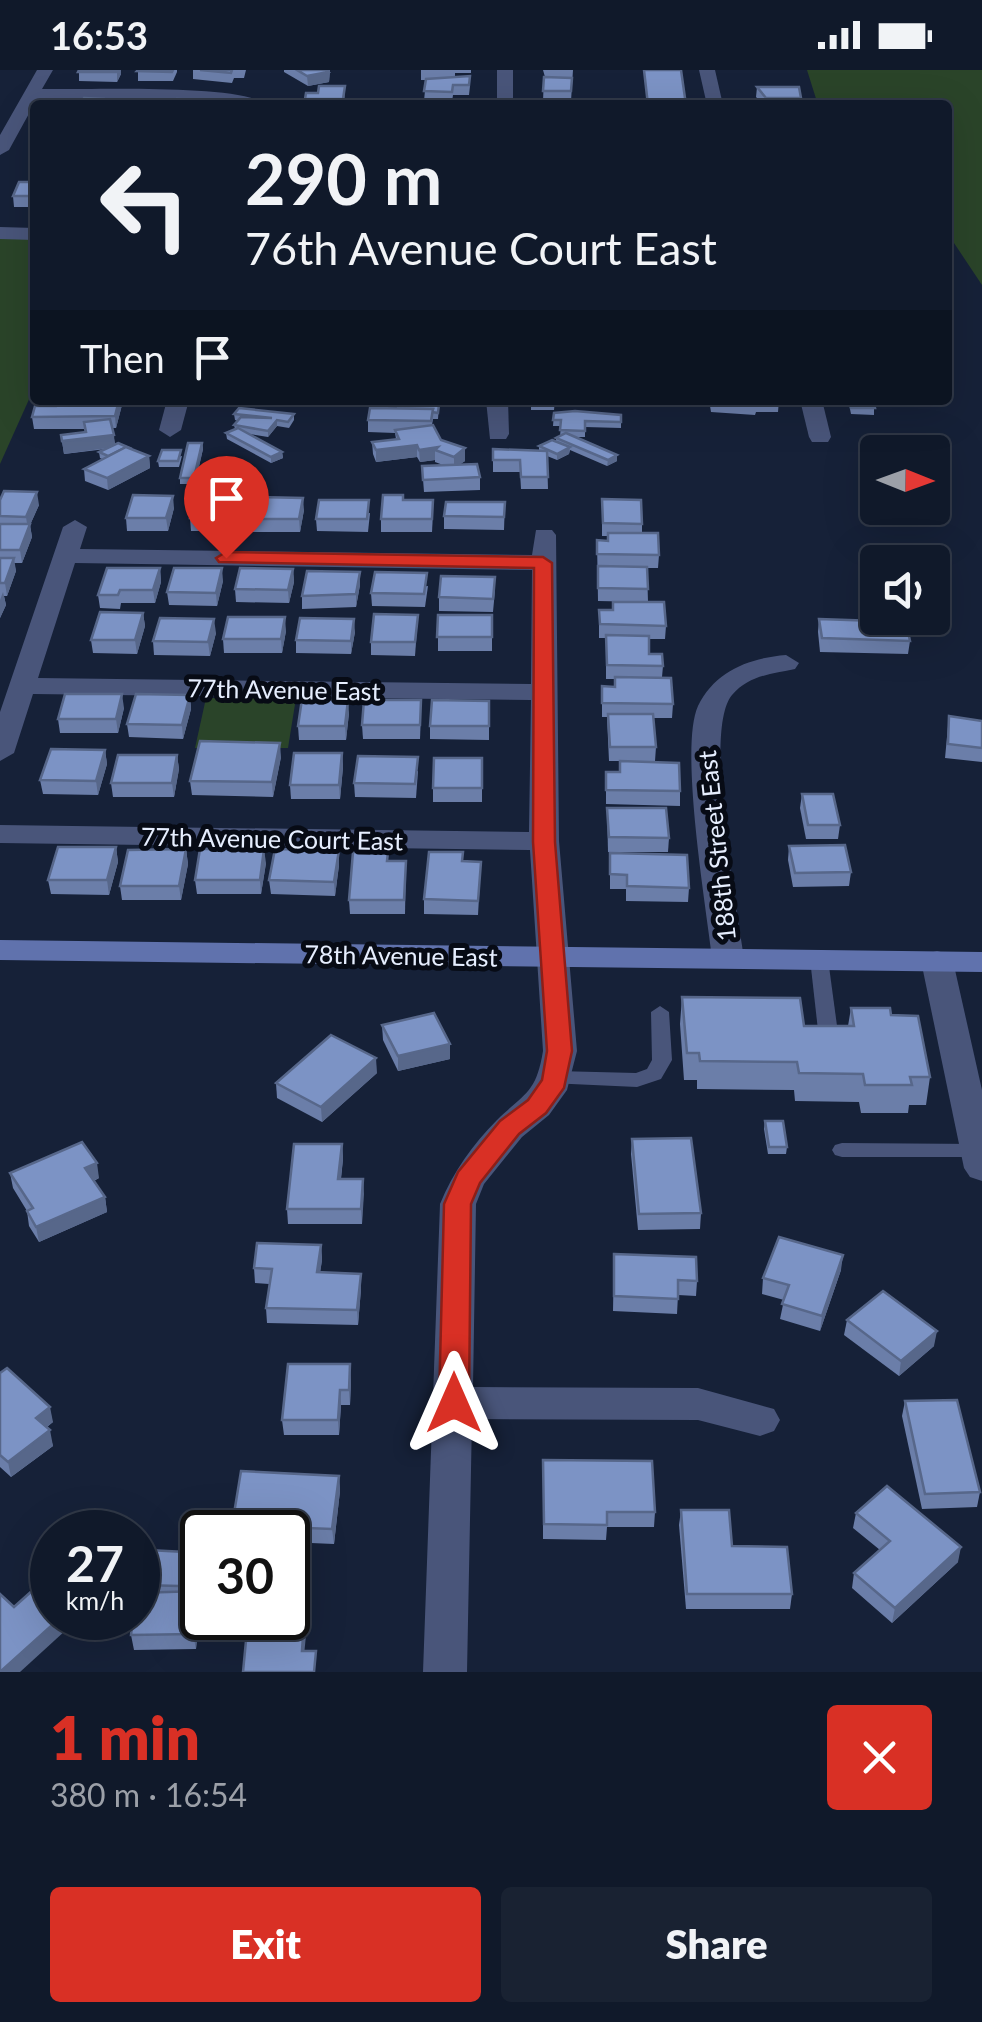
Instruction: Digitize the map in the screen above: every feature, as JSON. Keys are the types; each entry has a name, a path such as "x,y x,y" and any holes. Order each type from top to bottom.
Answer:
{"street":[{"path":"0,150 45,70"},
{"path":"505,100 506,70"},
{"path":"707,70 714,100"},
{"path":"32,94 198,100"},
{"path":"0,233 30,234"},
{"path":"170,430 177,405"},
{"path":"497,405 498,434"},
{"path":"813,405 820,437"},
{"path":"0,753 75,527"},
{"path":"67,556 544,549 544,842 560,1051 556,1078 537,1107 510,1128 468,1179 458,1204 445,1672"},
{"name":"188th Street East","path":"728,957 709,798 706,724 713,705 734,678 753,667 786,663"},
{"name":"77th Avenue East","path":"23,686 544,692"},
{"name":"77th Avenue Court East","path":"0,834 544,842"},
{"name":"78th Avenue East","path":"0,950 982,962"},
{"path":"937,962 980,1159"},
{"path":"454,1403 698,1404 760,1420"}],"lane":[{"path":"819,959 831,1050"},
{"path":"556,1078 637,1080 654,1074 662,1060 660,1012"},
{"path":"842,1150 980,1159"}],"green space":[{"path":"807,70 982,70 982,285 952,240 952,100 816,100"},
{"path":"0,239 30,239 30,397 0,464"},
{"path":"206,698 296,698 288,748 195,748"}],"building":[{"path":"79,70 117,70 78,72"},
{"path":"297,70 325,70 328,72 307,76"},
{"path":"644,70 681,70 685,100 647,100"},
{"path":"470,76 469,85 453,85 452,92 424,91 426,79"},
{"path":"544,77 572,78 571,91 543,91"},
{"path":"319,86 345,86 343,99 305,99 306,93 318,93"},
{"path":"757,87 799,87 801,98 766,98"},
{"path":"19,182 30,182 30,196 13,196"},
{"path":"118,405 115,416 32,417 35,406"},
{"path":"439,405 438,413 433,409 398,408"},
{"path":"851,405 875,408 851,408"},
{"path":"239,408 294,414 288,422 277,420 268,431 234,425 241,417 272,418 234,414"},
{"path":"370,408 433,409 431,421 368,420"},
{"path":"554,413 621,415 621,422 585,421 585,431 560,430 561,420 553,420"},
{"path":"110,419 114,435 62,441 61,435 86,432 84,422"},
{"path":"433,425 441,440 465,448 454,457 435,450 438,447 419,450 417,445 376,450 372,442 399,439 395,430"},
{"path":"238,428 282,452 271,457 226,433"},
{"path":"566,433 617,455 608,460 556,438"},
{"path":"552,440 570,447 557,454 539,446"},
{"path":"118,443 132,449 126,447 108,456 99,452"},
{"path":"188,443 202,443 194,478 180,478"},
{"path":"126,447 149,456 107,478 84,469"},
{"path":"493,449 547,451 548,477 521,477 520,460 493,460"},
{"path":"162,450 181,450 178,461 158,461"},
{"path":"477,464 480,477 423,480 422,466"},
{"path":"4,491 37,492 26,517 0,516"},
{"path":"133,495 173,496 166,518 126,518"},
{"path":"383,495 433,500 432,519 381,519"},
{"path":"195,497 237,497 232,518 190,518"},
{"path":"257,497 303,498 299,519 252,519"},
{"path":"602,499 641,500 642,524 603,523"},
{"path":"319,500 369,500 367,519 316,519"},
{"path":"446,502 505,502 504,517 444,516"},
{"path":"0,524 30,524 20,550 0,550"},
{"path":"608,533 658,533 659,555 597,554 597,540 608,541"},
{"path":"0,558 14,558 5,583 0,583"},
{"path":"598,566 647,567 648,589 598,588"},
{"path":"107,568 160,568 153,590 98,595"},
{"path":"174,568 222,568 216,593 167,592"},
{"path":"240,568 293,569 288,590 235,589"},
{"path":"307,571 360,572 356,594 302,596"},
{"path":"375,572 427,573 424,594 371,593"},
{"path":"441,576 495,577 493,599 439,597"},
{"path":"613,602 664,602 666,626 600,624 599,610 613,610"},
{"path":"100,612 143,613 135,640 91,640"},
{"path":"374,614 418,615 415,642 371,642"},
{"path":"438,615 492,615 492,637 437,637"},
{"path":"228,617 285,617 281,639 223,639"},
{"path":"160,618 214,619 208,642 153,641"},
{"path":"300,618 354,619 351,641 296,640"},
{"path":"819,619 860,620 860,635 909,635 910,641 822,638"},
{"path":"606,635 649,636 649,654 662,654 663,666 607,665"},
{"path":"615,677 671,678 673,704 602,703 602,686 615,687"},
{"path":"65,694 122,694 116,719 58,719"},
{"path":"136,694 190,695 182,725 127,724"},
{"path":"302,699 348,700 345,726 298,726"},
{"path":"364,700 421,700 420,725 362,725"},
{"path":"432,700 489,701 489,726 430,726"},
{"path":"608,714 653,714 656,747 610,747"},
{"path":"949,716 982,721 982,748 948,744"},
{"path":"200,741 280,743 272,782 190,781"},
{"path":"51,749 105,750 96,781 40,780"},
{"path":"294,753 342,753 339,785 290,785"},
{"path":"118,755 177,755 172,783 111,783"},
{"path":"358,756 418,757 415,784 354,783"},
{"path":"434,758 482,758 482,788 433,788"},
{"path":"620,761 679,763 680,791 606,790 606,772 620,772"},
{"path":"802,794 833,794 840,825 808,825"},
{"path":"607,808 666,808 669,838 609,837"},
{"path":"845,845 851,872 795,873 789,846"},
{"path":"58,847 116,847 107,880 48,880"},
{"path":"186,849 179,886 120,886 128,850"},
{"path":"200,849 264,849 260,880 195,880"},
{"path":"275,849 339,850 334,882 269,880"},
{"path":"353,852 388,852 387,861 406,861 404,900 349,900"},
{"path":"429,852 463,852 462,861 481,862 478,901 424,899"},
{"path":"610,853 687,855 689,888 627,886 627,875 610,874"},
{"path":"682,997 800,998 804,1026 854,1026 851,1008 890,1008 891,1015 918,1016 930,1077 910,1077 912,1085 865,1085 863,1074 799,1073 797,1062 700,1061 699,1053 687,1053"},
{"path":"434,1013 450,1044 398,1056 382,1025"},
{"path":"331,1035 376,1058 321,1107 276,1083"},
{"path":"765,1121 783,1121 787,1147 769,1147"},
{"path":"691,1138 701,1213 639,1214 632,1139"},
{"path":"82,1142 97,1163 85,1168 105,1197 36,1227 27,1211 33,1208 10,1173"},
{"path":"294,1144 342,1144 338,1179 363,1179 361,1209 287,1209"},
{"path":"779,1237 843,1255 822,1316 782,1304 789,1285 763,1278"},
{"path":"257,1243 321,1245 317,1272 361,1274 357,1310 266,1308 272,1269 254,1268"},
{"path":"614,1254 696,1257 697,1281 678,1280 678,1299 614,1296"},
{"path":"883,1291 937,1331 901,1361 847,1320"},
{"path":"288,1364 350,1364 349,1390 340,1390 338,1420 282,1420"},
{"path":"7,1368 50,1407 36,1418 50,1430 8,1462 0,1455 0,1373"},
{"path":"957,1400 980,1492 925,1494 905,1401"},
{"path":"543,1460 652,1461 655,1512 607,1512 607,1525 544,1524"},
{"path":"241,1471 339,1476 332,1529 310,1528 310,1510 235,1510"},
{"path":"887,1486 961,1547 895,1608 854,1573 890,1541 856,1513"},
{"path":"681,1510 729,1510 732,1546 787,1547 792,1594 687,1594"},
{"path":"160,1551 180,1552 179,1586 160,1585"},
{"path":"160,1592 180,1592 180,1634 160,1635"},
{"path":"30,1593 30,1640 36,1640 0,1672 0,1594 14,1607"},
{"path":"246,1640 303,1640 302,1651 316,1651 314,1672 243,1672"}],"route":[{"path":"226,558 543,563 544,842 560,1051 554,1082 537,1107 510,1128 468,1179 458,1204 454,1248 454,1403"}]}
